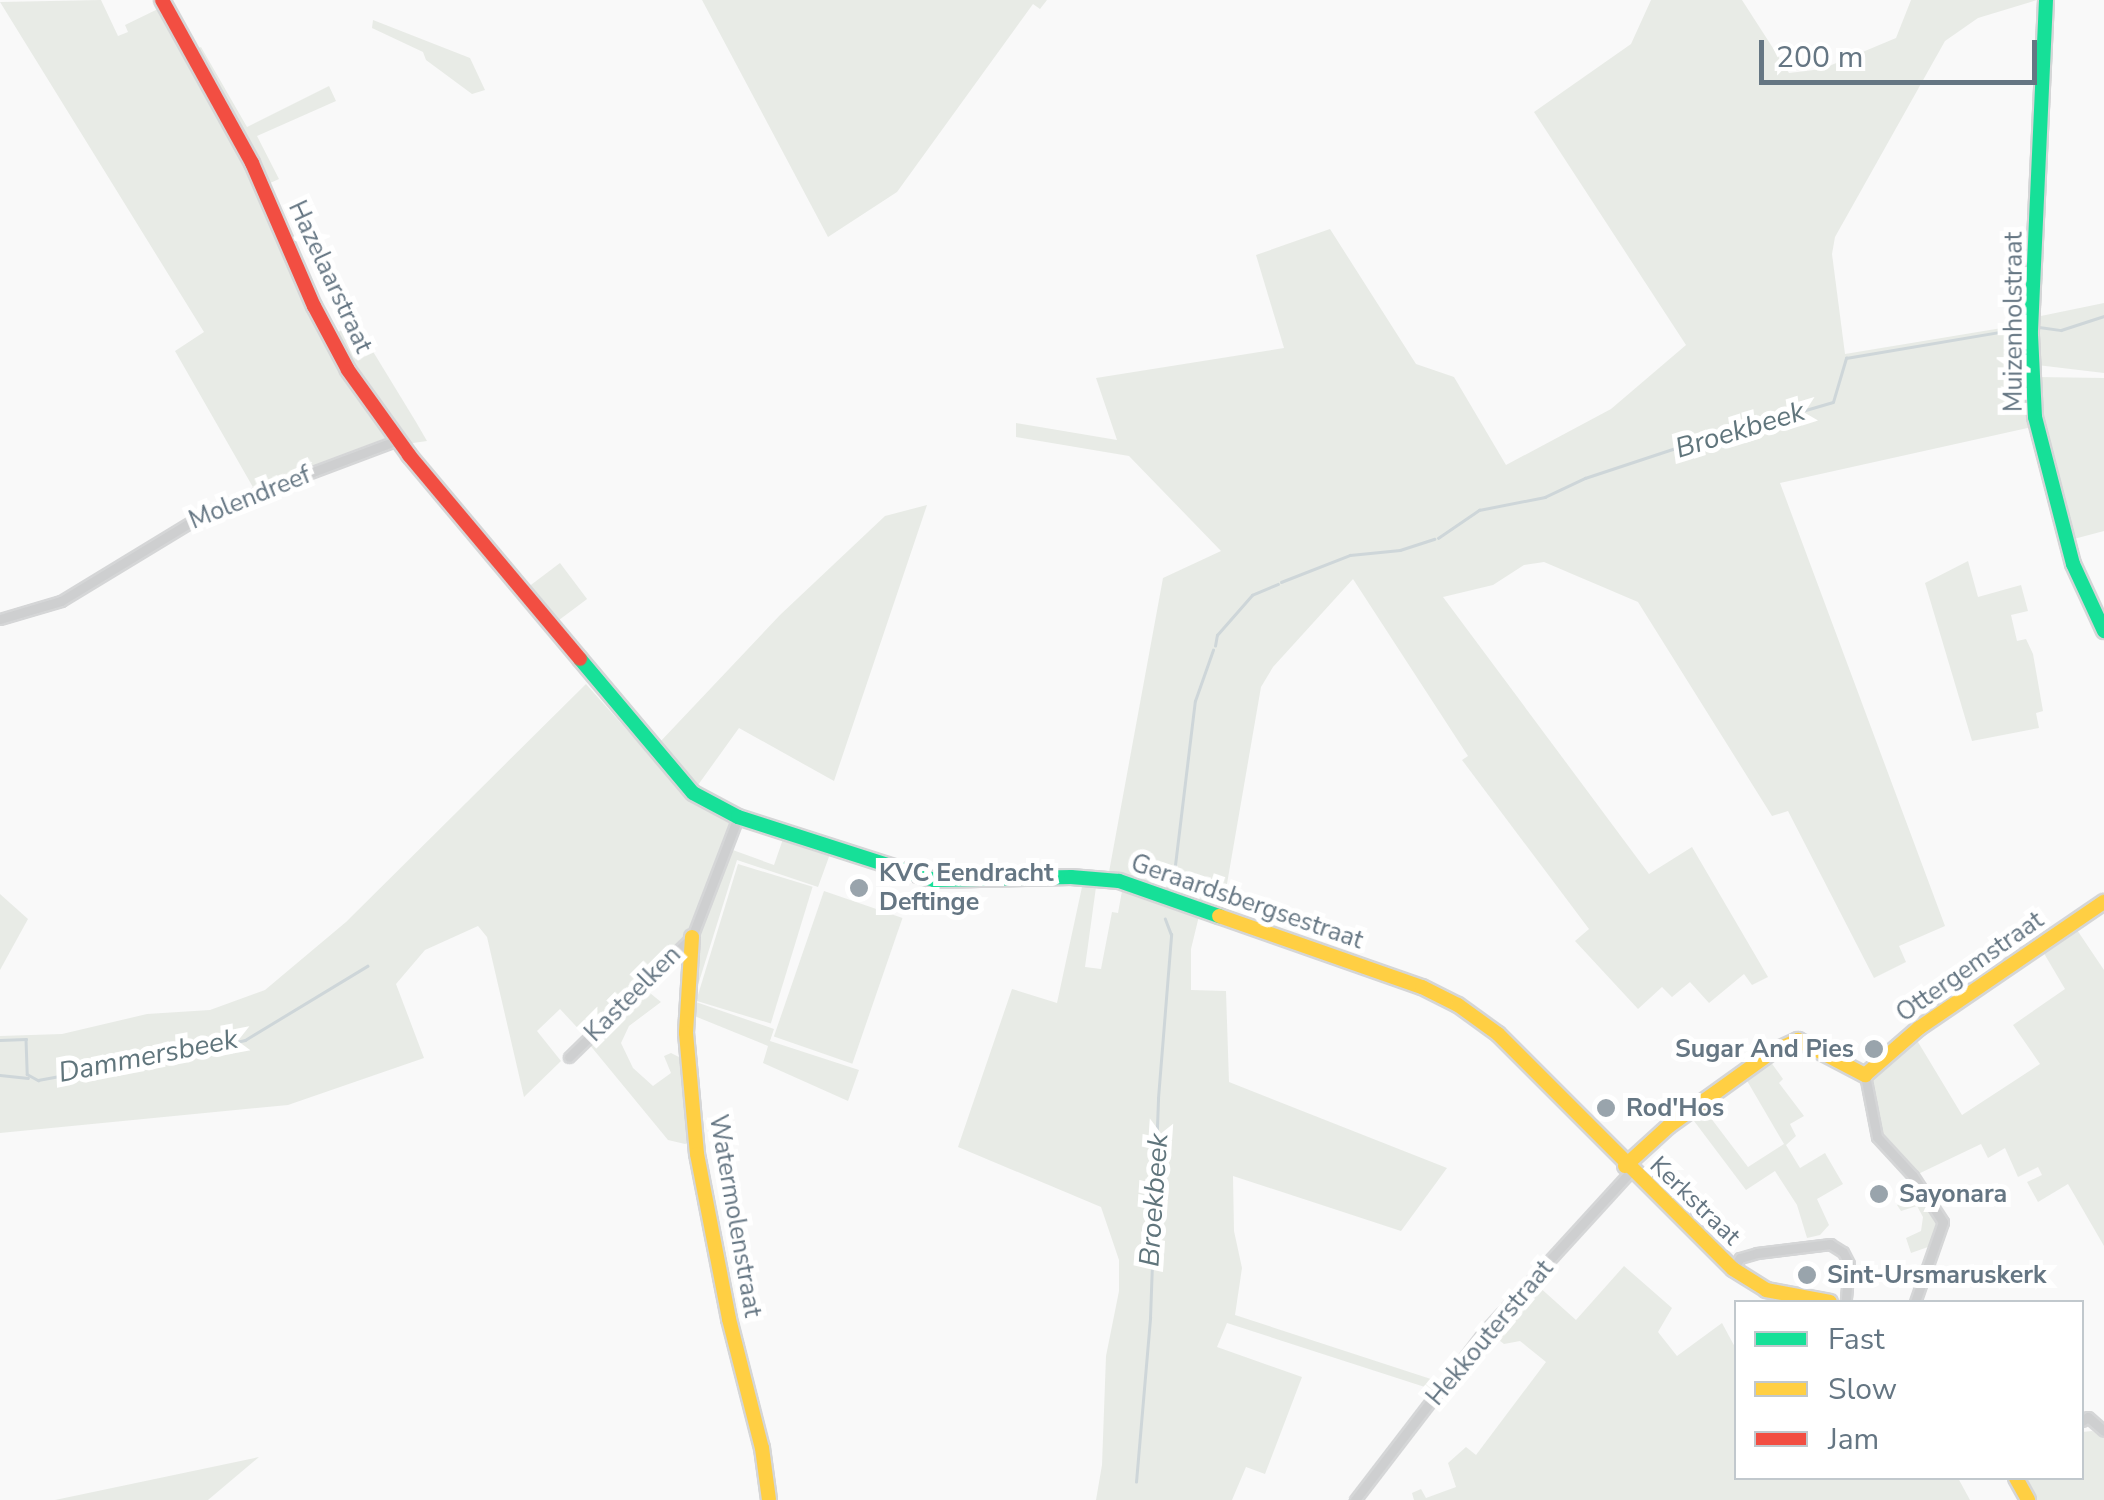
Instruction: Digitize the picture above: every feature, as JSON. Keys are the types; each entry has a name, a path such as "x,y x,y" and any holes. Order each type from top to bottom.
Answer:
{"street":[{"name":"Hazelaarstraat","path":"162,0 252,163 333,344 398,440 528,598"},
{"name":"Muizenholstraat","path":"2046,0 2031,335 2036,416 2044,462 2083,594 2104,631"},
{"name":"Molendreef","path":"0,619 61,601 209,512 398,440"},
{"name":"Geraardsbergsestraat","path":"528,598 674,774 704,801 738,817 934,880 1071,877 1119,882 1422,987 1458,1005 1498,1034 1629,1168"},
{"name":"Kasteelken","path":"569,1057 692,937 738,817"},
{"name":"Ottergemstraat","path":"1865,1075 1919,1028 2104,902"},
{"name":"Watermolenstraat","path":"692,937 686,1033 697,1154 730,1319 762,1448 769,1500"},
{"path":"1629,1168 1669,1126 1772,1052 1798,1040 1865,1075 1878,1137 1913,1176 1943,1222 1916,1300"},
{"name":"Kerkstraat","path":"1629,1168 1733,1269 1766,1290 1819,1300"},
{"name":"Hekkouterstraat","path":"1356,1500 1484,1332 1629,1168"},
{"name":"Kerkstraat","path":"1733,1269 1740,1258 1757,1253 1830,1244 1843,1252 1849,1264 1846,1300"}],"shaded area":[{"path":"101,0 118,36 128,32 125,25 160,8 240,155 335,360 387,440 254,489 175,351 204,332 0,2"},
{"path":"702,0 1047,0 1040,9 1033,4 897,192 828,237"},
{"path":"1651,0 1742,0 1789,73 1822,69 1896,38 1911,0 2037,0 1978,18 1945,41 1835,237 1832,254 1845,354 2026,324 2032,427 1780,483 1945,926 1899,946 1906,962 1874,978 1788,811 1772,816 1638,602 1544,562 1524,565 1493,585 1443,597 1649,874 1692,847 1768,977 1752,985 1744,974 1709,1003 1690,982 1672,997 1662,987 1638,1009 1575,941 1589,929 1462,760 1468,756 1353,579 1273,667 1261,687 1223,907 1109,872 1163,578 1221,551 1129,456 1016,437 1016,423 1117,440 1096,378 1284,348 1256,255 1330,229 1416,364 1454,377 1506,465 1611,409 1686,345 1534,112 1631,44"},
{"path":"373,20 470,58 485,90 472,94 426,60 423,52 372,28"},
{"path":"201,47 247,127 329,86 336,101 257,136 279,179 268,184 194,50"},
{"path":"2104,303 2104,373 2037,365 2036,317"},
{"path":"355,322 427,441 406,444 365,386 335,334"},
{"path":"2037,377 2104,378 2104,531 2070,540 2040,429"},
{"path":"927,505 834,781 739,728 698,785 659,743 780,615 885,516"},
{"path":"1968,561 1978,597 2021,585 2028,611 2011,615 2017,641 2026,639 2033,654 2043,711 2036,713 2039,728 1972,741 1925,583"},
{"path":"560,563 587,599 554,624 527,588"},
{"path":"586,684 684,794 729,820 729,827 688,935 586,1037 560,1009 537,1031 561,1061 524,1097 487,937 478,926 425,950 396,984 424,1058 288,1105 0,1133 0,1036 62,1034 147,1014 210,1010 265,990 346,922"},
{"path":"783,839 830,854 818,887 737,860 693,1001 774,1029 770,1041 859,1070 848,1101 763,1063 768,1046 692,1015 697,936 730,849 774,865"},
{"path":"738,864 813,887 771,1024 696,1001"},
{"path":"1082,887 1096,887 1085,967 1101,969 1112,912 1118,913 1122,891 1199,916 1191,949 1191,990 1226,991 1229,1082 1447,1168 1401,1231 1233,1176 1234,1231 1242,1268 1235,1315 1437,1381 1431,1389 1227,1323 1217,1347 1302,1377 1265,1474 1246,1467 1232,1500 1096,1500 1102,1465 1106,1356 1119,1291 1119,1260 1101,1207 958,1147 1012,989 1057,1003"},
{"path":"824,891 902,918 852,1064 774,1037"},
{"path":"0,894 28,919 0,970"},
{"path":"2075,927 2104,970 2104,1246 2068,1184 2038,1202 2027,1182 2042,1175 2038,1167 2018,1177 2005,1148 1988,1158 1981,1144 1916,1175 1879,1132 1870,1086 1872,1078 1915,1037 1962,1115 2040,1064 2013,1025 2065,989 2042,950"},
{"path":"645,989 661,1002 629,1026 621,1043 633,1068 653,1086 671,1073 664,1056 671,1053 683,1059 691,1142 685,1144 668,1140 589,1044"},
{"path":"1770,1061 1783,1079 1779,1083 1804,1116 1790,1124 1796,1136 1786,1145 1800,1168 1825,1153 1843,1184 1817,1199 1829,1225 1820,1235 1807,1238 1797,1205 1775,1171 1746,1190 1691,1117 1704,1109 1748,1167 1784,1144 1746,1079"},
{"path":"1919,1191 1939,1226 1928,1247 1911,1253 1906,1238 1921,1231 1923,1217 1917,1206 1901,1211 1897,1205"},
{"path":"1624,1266 1672,1308 1658,1332 1677,1356 1722,1323 1734,1345 1734,1480 1959,1480 1970,1500 1414,1500 1412,1493 1421,1489 1426,1498 1456,1487 1448,1463 1466,1447 1476,1455 1546,1362 1520,1341 1504,1344 1490,1333 1537,1285 1576,1320"},
{"path":"2084,1432 2104,1437 2104,1500 2036,1500 2028,1480 2084,1480"},
{"path":"259,1457 208,1500 55,1500"}],"waterway":[{"name":"Broekbeek","path":"2039,327 2061,330 2104,316"},
{"name":"Broekbeek","path":"1438,538 1479,510 1545,497 1585,478 1833,402 1846,358 2023,328"},
{"name":"Broekbeek","path":"1281,582 1350,555 1400,550 1434,539"},
{"name":"Broekbeek","path":"1215,646 1217,635 1252,595 1278,584"},
{"name":"Broekbeek","path":"1172,890 1195,701 1213,650"},
{"name":"Broekbeek","path":"1136,1482 1150,1318 1158,1098 1171,935 1165,919"},
{"name":"Dammersbeek","path":"0,1040 26,1039 27,1074 38,1080 195,1051 245,1040 367,966"},
{"name":"Dammersbeek","path":"0,1075 28,1078"}],"traffic: fast":[{"path":"2046,0 2031,335 2035,417 2073,564 2104,631"},
{"path":"580,659 693,793 738,817 934,880 1071,877 1119,881 1219,916"}],"traffic: slow":[{"path":"1625,1166 1669,1126 1772,1052 1798,1040 1865,1075 1919,1028 2104,902"},
{"path":"1219,916 1422,987 1458,1005 1498,1034 1733,1269 1766,1290 1819,1300"},
{"path":"692,937 686,1033 697,1154 729,1319 762,1448 769,1500"},
{"path":"2017,1480 2028,1500"}],"traffic: jam":[{"path":"162,0 252,163 314,306 348,370 409,455 580,659"}],"place":[{"name":"KVC Eendracht Deftinge","path":"859,888"},
{"name":"Sugar And Pies","path":"1874,1049"},
{"name":"Rod'Hos","path":"1606,1108"},
{"name":"Sayonara","path":"1879,1194"},
{"name":"Sint-Ursmaruskerk","path":"1807,1275"}]}
